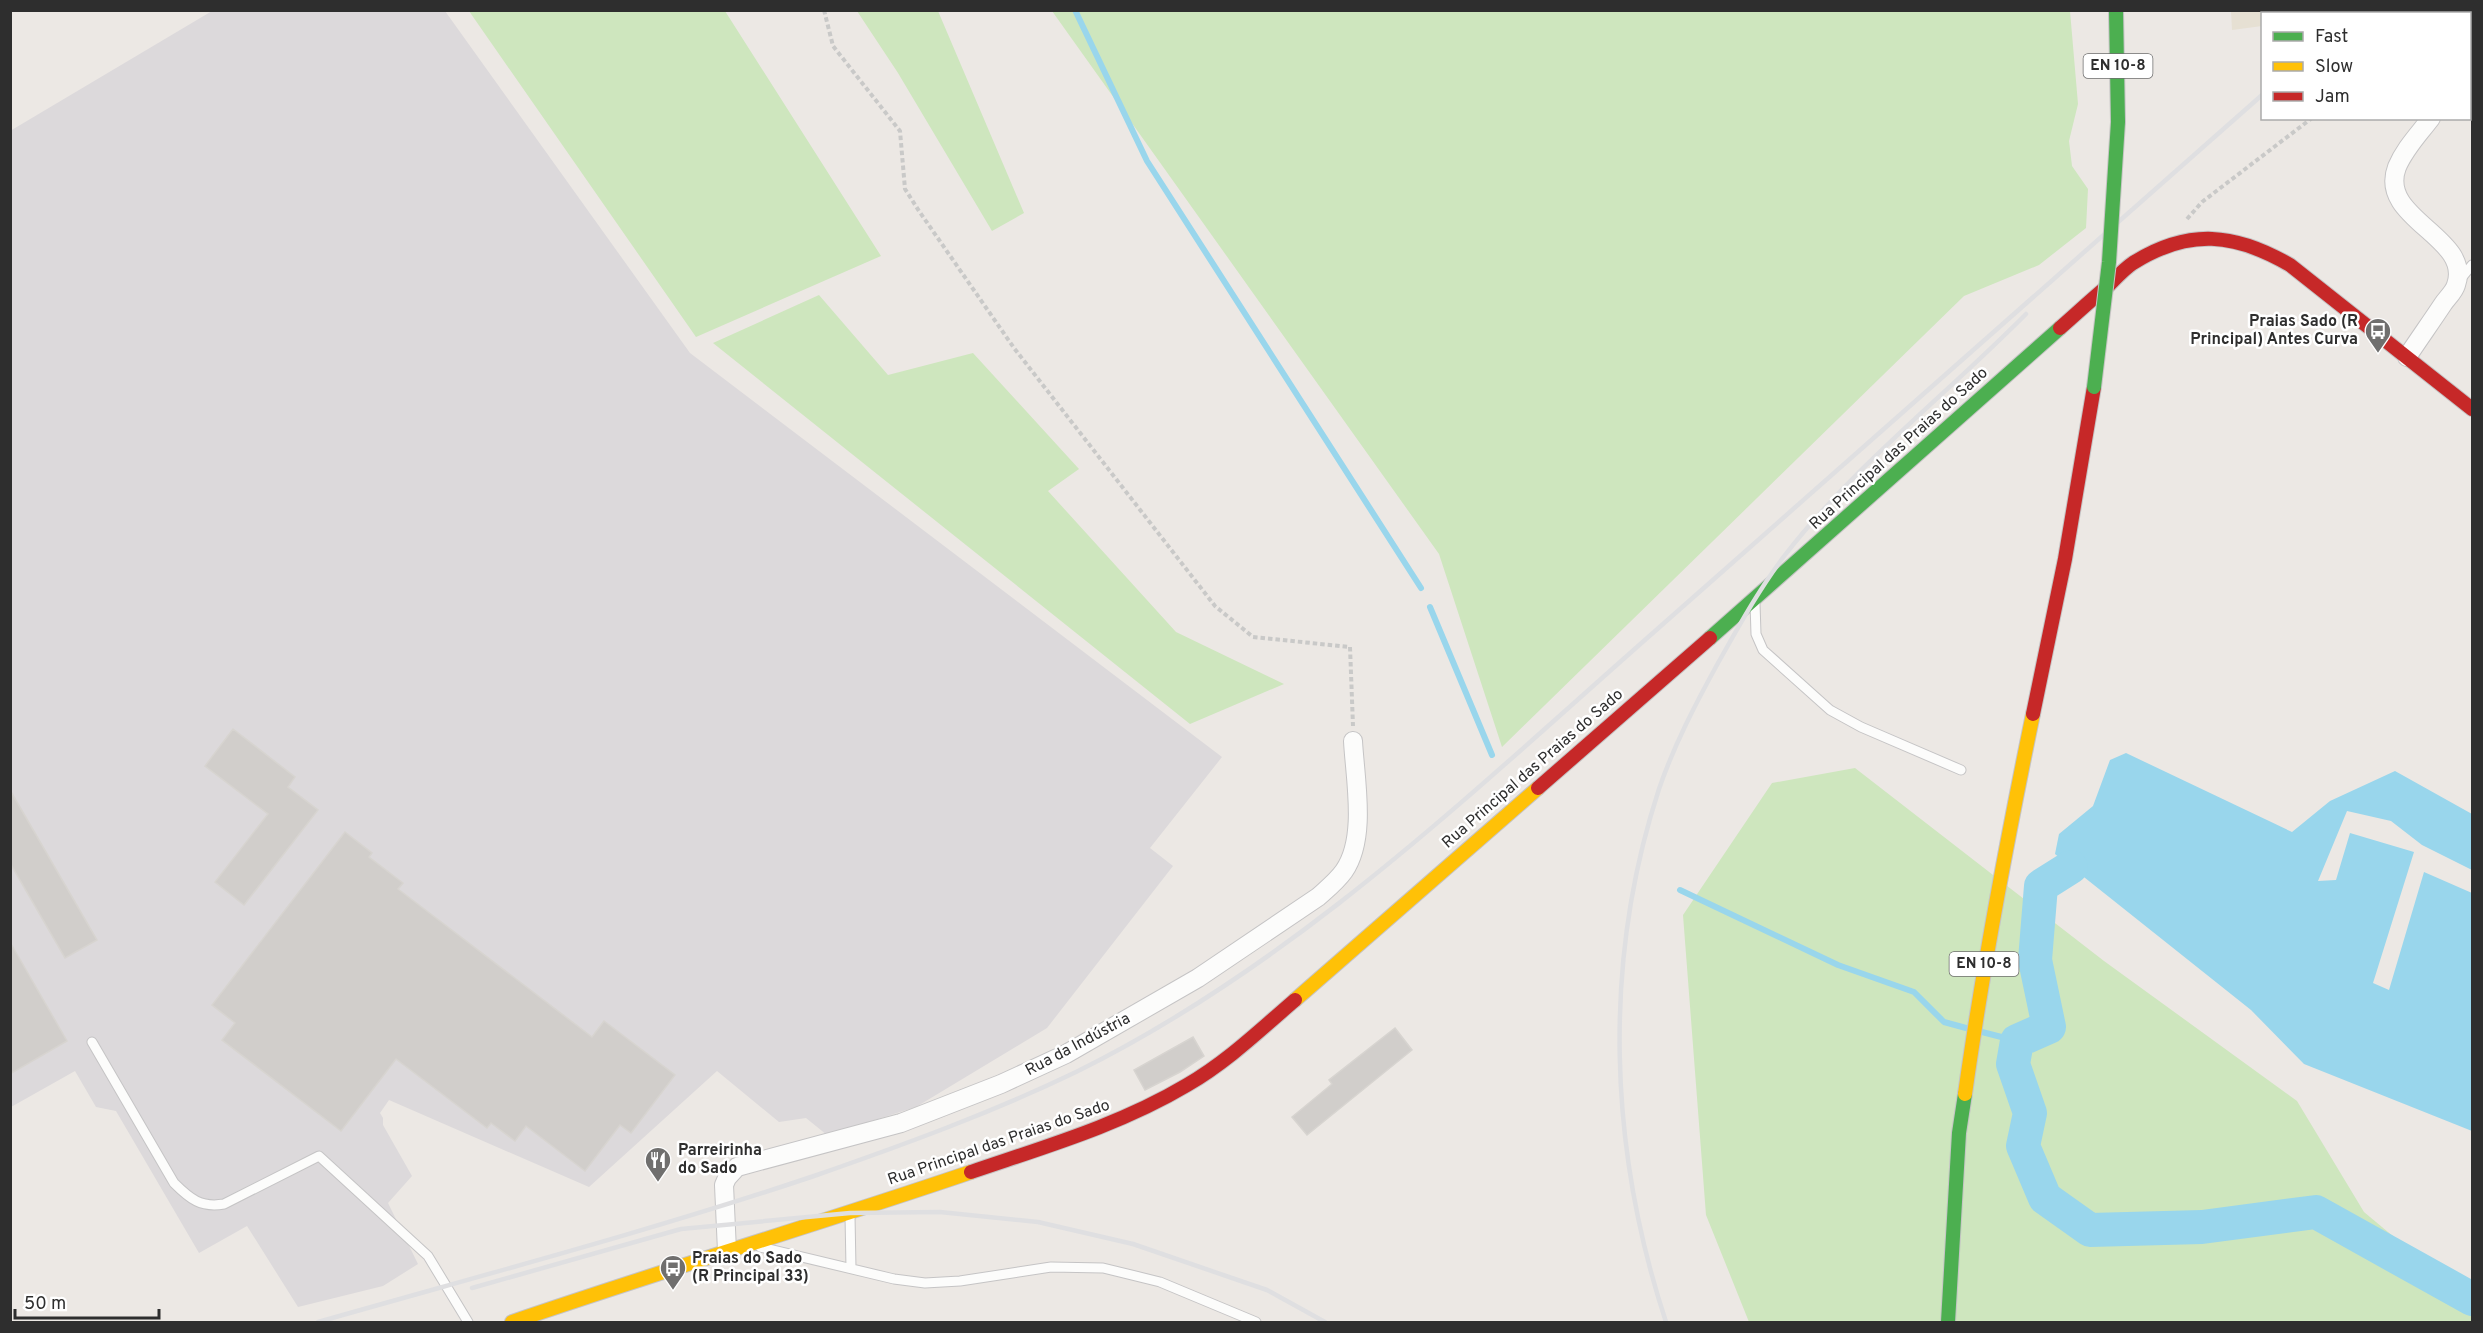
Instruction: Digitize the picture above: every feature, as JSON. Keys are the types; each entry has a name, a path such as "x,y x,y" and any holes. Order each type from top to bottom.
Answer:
{"street":[{"name":"EN 10-8","path":"1948,1323 1959,1133 1979,993 2000,874 2054,610 2094,387 2109,262 2118,122 2116,10"},
{"path":"2407,357 2456,285 2457,265 2443,243 2406,208 2395,191 2396,169 2406,150 2429,120"},
{"name":"Rua Principal das Praias do Sado","path":"512,1323 1086,1133 1166,1098 1209,1071 1296,999 1756,598 2132,264 2158,250 2214,237 2241,241 2267,250 2472,409"},
{"name":"Rua da Indústria","path":"727,1251 724,1185 737,1167 901,1123 1023,1074 1066,1054 1198,978 1318,897 1335,882 1353,855 1357,819 1353,741"}],"lane":[{"path":"2456,285 2472,265"},
{"path":"1756,598 1755,627 1760,645 1770,658 1812,695 1830,710 1850,722 1960,770"},
{"path":"92,1042 174,1183 187,1196 198,1204 212,1206 224,1204 319,1156 429,1256 468,1323"},
{"path":"849,1213 851,1268"},
{"path":"748,1245 894,1279 925,1283 960,1281 1051,1267 1103,1268 1160,1282 1256,1323"}],"path":[{"path":"824,10 833,45 900,131 905,189 919,211 1014,348 1215,606 1253,637 1350,647 1353,741"},
{"path":"2180,226 2202,202 2309,120"}],"shaded area":[{"path":"2231,10 2329,11 2261,12 2261,26 2232,30"},
{"path":"212,11 445,11 690,353 1222,757 1150,848 1173,866 1047,1028 916,1107 827,1135 806,1118 779,1122 717,1071 589,1187 389,1100 380,1113 383,1125 412,1176 388,1203 418,1264 383,1286 298,1307 247,1226 199,1253 116,1111 96,1107 75,1071 11,1107 10,131"}],"green space":[{"path":"469,11 725,11 881,256 696,337"},
{"path":"857,11 938,11 1024,213 992,231 898,73"},
{"path":"1052,11 2070,11 2078,104 2069,141 2072,166 2088,189 2086,228 2039,265 1964,296 1502,747 1439,554"},
{"path":"819,295 888,375 973,353 1079,469 1048,491 1176,632 1284,684 1190,724 713,343"},
{"path":"1855,768 2104,961 2297,1101 2364,1212 2472,1302 2472,1322 1749,1322 1706,1215 1683,915 1772,783"}],"water":[{"path":"2126,753 2292,832 2330,801 2395,771 2472,814 2472,870 2422,845 2391,821 2347,811 2318,881 2336,880 2350,833 2414,852 2373,983 2389,990 2424,872 2472,893 2472,1131 2304,1064 2251,1010 2055,854 2059,834 2093,806 2110,760"}],"building":[{"path":"233,729 295,777 288,787 318,810 244,905 215,882 268,814 205,766"},
{"path":"10,790 97,940 65,958 10,863"},
{"path":"345,832 372,853 369,857 403,883 398,889 592,1037 604,1021 675,1075 631,1133 620,1125 585,1171 526,1126 515,1141 491,1123 487,1128 396,1059 341,1131 222,1040 235,1023 212,1005"},
{"path":"10,942 67,1041 10,1074"},
{"path":"1395,1028 1412,1050 1307,1135 1292,1117 1332,1084 1329,1080"},
{"path":"1193,1037 1204,1056 1180,1072 1145,1090 1134,1070"}],"waterway":[{"path":"1075,10 1147,161 1421,588"},
{"path":"1430,607 1492,755"},
{"path":"2071,867 2041,886 2035,960 2049,1027 2017,1041 2013,1064 2030,1113 2023,1146 2045,1198 2090,1230 2202,1227 2316,1212 2472,1299"},
{"path":"1680,890 1838,965 1914,992 1944,1022 1966,1028"},
{"path":"1982,1032 2017,1041"}],"railway":[{"path":"318,1322 566,1252 814,1176 1012,1101 1076,1072 1156,1029 1233,980 1307,928 1449,813 2261,96"},
{"path":"1666,1322 1647,1257 1633,1190 1624,1123 1620,1056 1621,988 1628,921 1641,855 1659,789 1678,740 1710,678 1750,608 1785,555 1841,491 2026,314"},
{"path":"472,1288 681,1229 850,1213 940,1212 1038,1222 1133,1244 1267,1290 1325,1322"}],"traffic: fast":[{"path":"2116,10 2118,122"},
{"path":"2094,387 2109,262 2118,122"},
{"path":"1710,638 2060,328"},
{"path":"1948,1322 1959,1133 1965,1094"}],"traffic: slow":[{"path":"1965,1094 1996,903 2033,714"},
{"path":"1295,1000 1538,788"},
{"path":"512,1322 971,1172"}],"traffic: jam":[{"path":"2060,328 2126,268 2154,252 2173,244 2193,240 2231,241 2270,254 2290,265 2472,409"},
{"path":"2033,714 2065,559 2094,387"},
{"path":"1538,788 1710,638"},
{"path":"971,1172 1108,1124 1161,1099 1216,1066 1295,1000"}],"place":[{"name":"Praias Sado (R Principal) Antes Curva","path":"2378,354"},
{"name":"Parreirinha do Sado","path":"658,1183"},
{"name":"Praias do Sado (R Principal 33)","path":"673,1291"}]}
